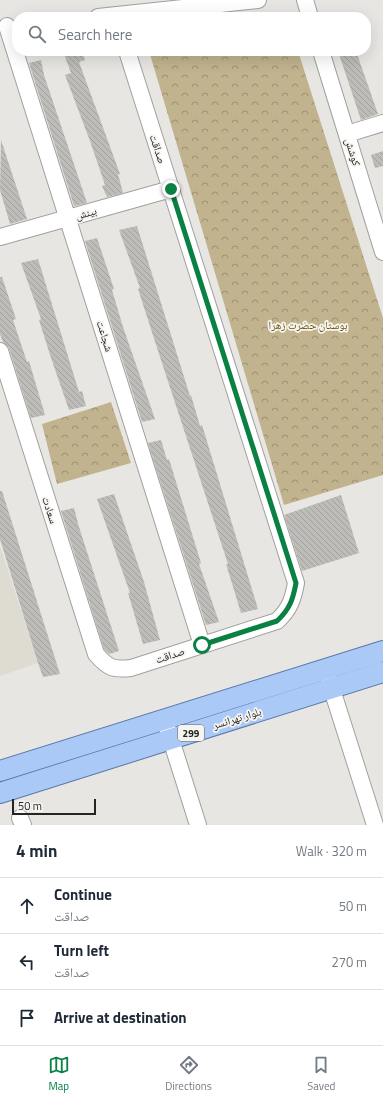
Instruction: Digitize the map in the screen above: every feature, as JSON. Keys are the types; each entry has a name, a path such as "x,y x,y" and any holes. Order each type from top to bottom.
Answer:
{"main road":[{"name":"بلوار تهرانسر","path":"0,771 383,651"},
{"name":"بلوار تهرانسر","path":"0,793 383,672"}],"street":[{"path":"152,12 258,0"},
{"path":"305,0 309,12"},
{"name":"شجاعت","path":"8,26 12,39"},
{"name":"شجاعت","path":"17,56 202,645"},
{"name":"صداقت","path":"106,666 120,669 131,668 277,621 286,613 293,602 296,583 129,56"},
{"name":"کوشش","path":"323,56 383,252"},
{"path":"347,134 383,124"},
{"name":"بینش","path":"0,237 171,189"},
{"name":"سعادت","path":"0,351 96,654 106,666"},
{"path":"326,668 375,825"},
{"path":"164,719 198,825"}],"shaded area":[{"path":"0,546 38,663 0,676"}],"green space":[{"name":"بوستان حضرت زهرا","path":"150,56 300,56 383,318 383,475 284,505"},
{"path":"111,402 131,463 57,484 42,424"}],"building":[{"path":"65,56 84,56 85,60 79,62 120,174 118,174 123,193 107,197 102,186 105,185 65,75 71,73"},
{"path":"340,56 358,56 378,114 361,120"},
{"path":"41,60 44,75 87,203 74,206 29,63"},
{"path":"1,140 27,219 10,224 0,190"},
{"path":"383,151 383,166 375,168 371,155"},
{"path":"137,226 190,396 191,395 200,426 202,425 258,609 241,613 226,564 228,564 138,289 140,288 119,230"},
{"path":"97,238 114,289 112,290 123,327 155,419 142,422 85,241"},
{"path":"38,259 79,392 82,391 86,406 69,410 50,355 39,320 41,319 21,263"},
{"path":"0,277 2,277 16,319 13,320 27,362 29,361 45,415 31,418 9,348 3,342 0,334"},
{"path":"161,440 167,460 169,459 201,563 199,564 219,622 206,625 148,443"},
{"path":"0,491 2,491 60,674 43,677 38,663 0,539"},
{"path":"114,494 144,582 160,640 143,644 128,593 130,593 97,499"},
{"path":"341,495 359,553 302,571 284,515"},
{"path":"74,508 119,651 109,654 104,649 61,511"}],"route":[{"path":"171,189 296,583 293,602 286,613 277,621 202,645"}]}
